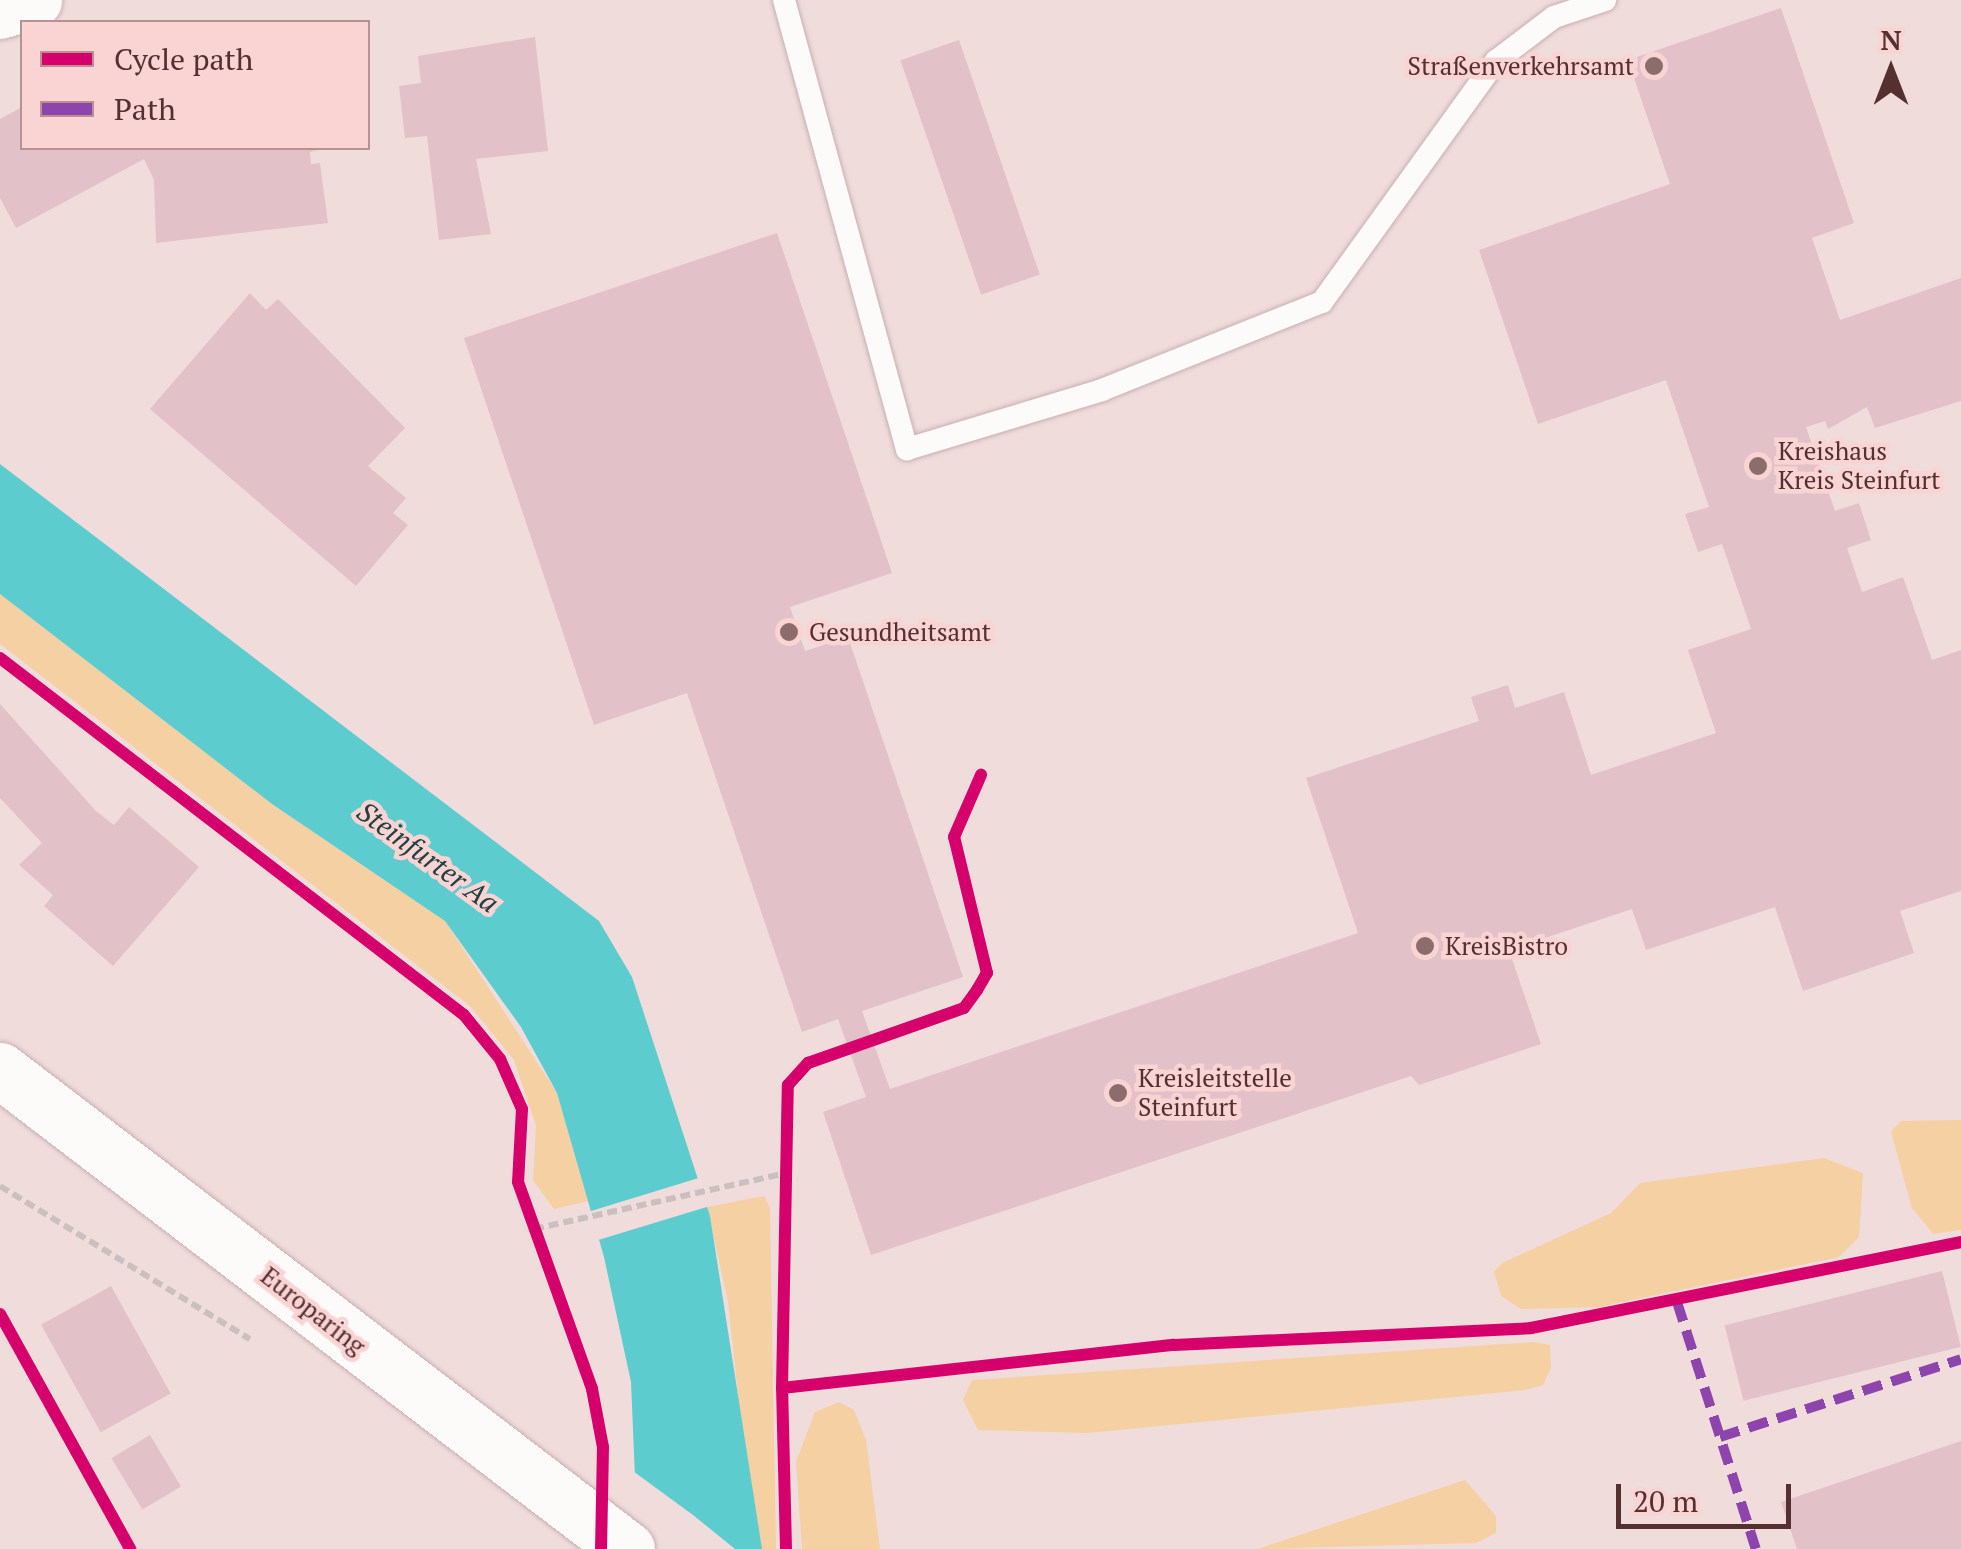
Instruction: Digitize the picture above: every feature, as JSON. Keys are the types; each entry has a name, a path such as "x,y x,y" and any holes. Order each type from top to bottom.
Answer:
{"main road":[{"path":"0,11 34,0"},
{"name":"Europaring","path":"0,1070 551,1495 627,1549"}],"lane":[{"path":"784,0 908,449 1102,390 1322,302 1496,61 1554,17 1605,0"}],"path":[{"path":"782,1388 782,1174 788,1086 808,1063 964,1008 987,973 954,837 981,774"},
{"path":"534,1229 782,1174"},
{"path":"0,1186 264,1348"},
{"path":"0,1314 130,1549"}],"shaded area":[{"path":"0,594 272,804 445,921 557,1093 588,1201 554,1209 533,1180 536,1126 514,1060 470,1006 0,644"},
{"path":"1961,1120 1961,1230 1933,1234 1912,1208 1891,1132 1901,1121"},
{"path":"1824,1158 1863,1173 1859,1237 1839,1257 1599,1307 1521,1309 1501,1296 1494,1272 1502,1263 1611,1213 1640,1183"},
{"path":"764,1196 770,1208 776,1549 762,1549 751,1517 728,1301 707,1207"},
{"path":"1533,1342 1550,1345 1551,1368 1543,1385 1526,1390 1088,1433 978,1430 963,1400 972,1380"},
{"path":"839,1402 854,1410 866,1440 880,1549 802,1549 796,1462 815,1412"},
{"path":"1465,1480 1496,1516 1496,1533 1476,1543 1258,1549"}],"water":[{"name":"Steinfurter Aa","path":"0,464 599,921 632,977 710,1216 762,1549 638,1549 631,1382 604,1257 557,1093 521,1027 445,921 272,804 0,594"}],"pier":[{"path":"702,1177 711,1206 594,1241 585,1213"},
{"path":"626,1466 693,1515 735,1549 633,1549"}],"building":[{"path":"1781,8 1854,223 1812,238 1840,320 1961,278 1961,401 1875,428 1867,407 1828,429 1825,421 1806,427 1835,511 1859,503 1871,540 1847,548 1862,592 1903,577 1932,660 1961,650 1961,891 1900,911 1914,953 1803,991 1775,907 1646,950 1632,909 1509,950 1541,1044 1419,1085 1411,1076 871,1255 823,1112 866,1097 838,1019 802,1032 687,693 594,725 464,338 777,233 892,573 790,607 805,651 848,637 963,977 862,1011 890,1089 1358,933 1306,778 1479,721 1471,697 1508,685 1515,708 1564,692 1591,775 1716,733 1688,650 1751,629 1722,544 1698,552 1685,514 1709,507 1666,380 1538,424 1479,250 1670,184 1628,60"},
{"path":"535,37 548,151 476,159 491,234 439,240 427,136 405,138 399,86 421,83 418,56"},
{"path":"959,40 1040,274 981,295 900,60"},
{"path":"20,108 20,150 318,150 310,152 311,164 320,163 328,223 156,243 154,180 144,159 16,228 0,198 0,119"},
{"path":"250,293 266,310 278,299 405,428 368,466 406,498 393,513 408,525 356,586 150,409"},
{"path":"0,704 96,811 114,825 129,807 199,867 113,966 44,906 53,895 19,865 42,843 0,798"},
{"path":"1942,1271 1961,1347 1744,1401 1725,1325"},
{"path":"111,1286 171,1394 101,1432 41,1325"},
{"path":"150,1435 181,1486 142,1510 111,1458"},
{"path":"1961,1441 1961,1549 1797,1549 1781,1502"}],"marked path":[{"path":"1677,1302 1756,1549"},
{"path":"1720,1437 1961,1359"}],"cycle path":[{"path":"0,658 464,1015 500,1059 522,1109 518,1182 592,1389 603,1447 601,1549"},
{"path":"782,1388 788,1085 808,1063 964,1008 977,990 987,973 954,837 981,775"},
{"path":"786,1549 782,1388 1174,1345 1531,1328 1961,1242"},
{"path":"0,1314 130,1549"}],"place":[{"name":"Straßenverkehrsamt","path":"1654,66"},
{"name":"Kreishaus Kreis Steinfurt","path":"1758,466"},
{"name":"Gesundheitsamt","path":"789,632"},
{"name":"KreisBistro","path":"1425,946"},
{"name":"Kreisleitstelle Steinfurt","path":"1118,1093"}]}
